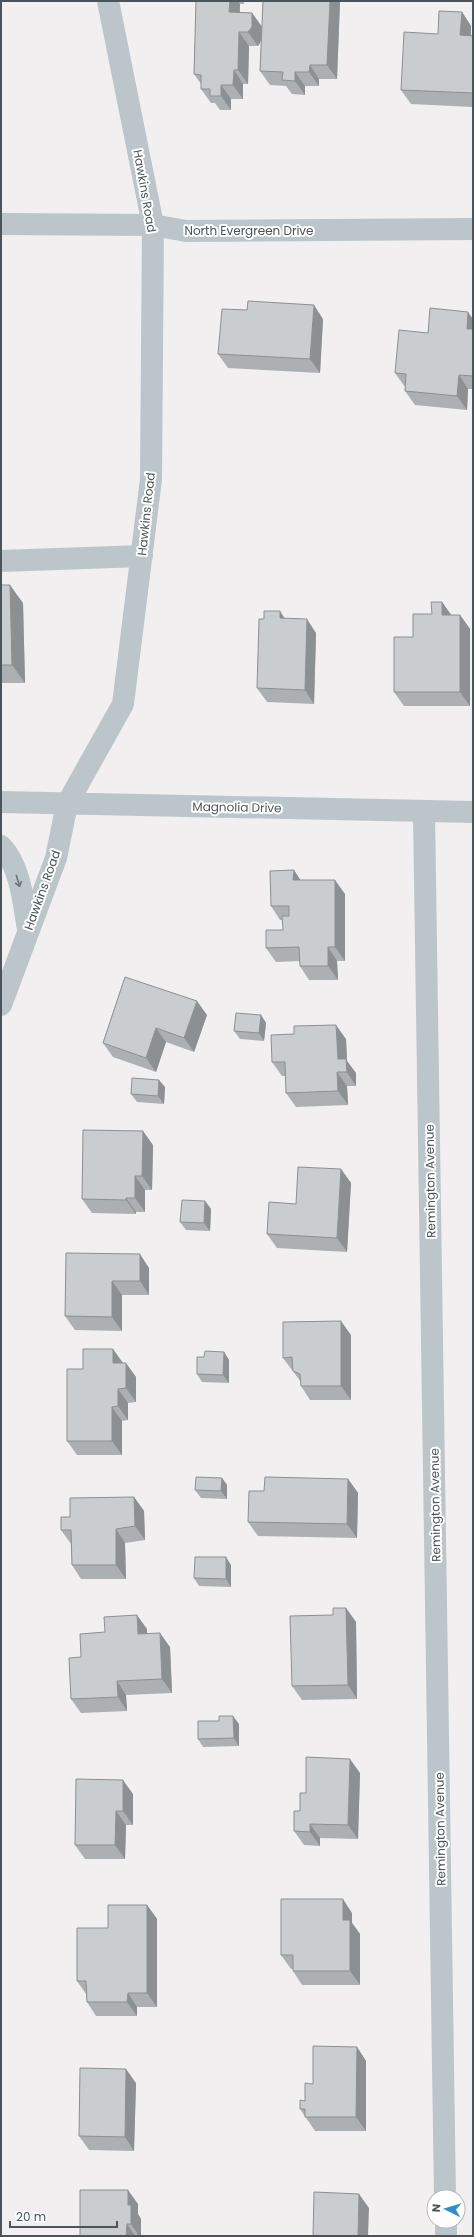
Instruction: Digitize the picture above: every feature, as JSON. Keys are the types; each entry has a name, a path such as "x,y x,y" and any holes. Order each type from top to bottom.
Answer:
{"street":[{"name":"Hawkins Road","path":"1,1005 56,858 67,804 123,704 151,479 153,225 108,1"},
{"name":"North Evergreen Drive","path":"1,224 153,225 186,231 473,229"},
{"path":"1,561 142,556"},
{"name":"Magnolia Drive","path":"1,802 269,807 424,813 473,812"},
{"name":"Remington Avenue","path":"424,813 446,2189"},
{"path":"1,846 8,854 19,882 28,930"}],"building":[{"path":"196,1 230,1 229,12 252,13 252,27 248,32 239,32 238,70 234,70 233,85 221,85 221,96 210,96 210,89 201,89 201,75 194,74"},
{"path":"263,1 330,1 327,65 310,65 309,72 295,72 295,81 282,80 283,72 260,71"},
{"path":"439,11 462,12 460,35 473,36 473,93 401,90 404,32 438,34"},
{"path":"248,301 314,305 310,359 218,354 222,309 247,310"},
{"path":"430,308 468,312 467,329 473,329 473,376 459,375 457,396 405,391 406,374 395,373 399,330 428,333"},
{"path":"1,585 10,585 12,665 1,665"},
{"path":"431,602 442,602 442,615 460,615 460,692 394,692 394,637 413,637 413,614 432,614"},
{"path":"264,611 280,611 280,618 307,619 305,690 257,688 259,619 264,619"},
{"path":"294,870 293,880 335,880 335,947 328,947 328,966 300,966 299,947 266,948 266,930 283,930 282,916 289,916 289,906 271,906 270,871"},
{"path":"125,977 197,1001 184,1038 156,1028 146,1058 103,1043"},
{"path":"236,1013 261,1015 259,1033 234,1031"},
{"path":"336,1025 338,1059 346,1059 347,1072 337,1072 338,1091 286,1093 285,1062 272,1062 271,1035 294,1034 294,1026"},
{"path":"132,1078 159,1080 158,1096 131,1094"},
{"path":"83,1130 143,1131 142,1176 135,1176 135,1198 126,1198 126,1200 82,1199"},
{"path":"298,1167 341,1169 337,1238 267,1234 269,1202 296,1204"},
{"path":"182,1200 205,1201 204,1223 180,1222"},
{"path":"66,1253 140,1254 140,1281 112,1281 112,1317 65,1316"},
{"path":"341,1321 341,1386 301,1386 300,1374 293,1371 292,1357 283,1358 283,1322"},
{"path":"83,1349 113,1349 113,1363 126,1363 126,1388 118,1389 118,1406 112,1407 112,1441 67,1441 67,1369 83,1369"},
{"path":"205,1351 224,1352 223,1375 197,1374 197,1357 204,1357"},
{"path":"196,1477 222,1478 221,1491 195,1490"},
{"path":"265,1477 348,1479 347,1524 248,1522 249,1491 264,1491"},
{"path":"134,1497 135,1526 116,1529 116,1565 72,1565 71,1530 61,1530 61,1517 70,1517 70,1498"},
{"path":"195,1557 226,1557 226,1579 194,1578"},
{"path":"333,1608 346,1608 348,1685 292,1686 290,1616 333,1615"},
{"path":"137,1615 138,1634 160,1633 162,1679 117,1681 118,1697 71,1699 69,1658 81,1657 80,1634 105,1632 104,1617"},
{"path":"219,1716 233,1716 234,1738 198,1739 198,1721 219,1721"},
{"path":"306,1757 350,1759 348,1825 310,1824 310,1832 294,1831 294,1811 300,1811 300,1793 306,1793"},
{"path":"76,1779 123,1780 123,1811 116,1811 115,1845 75,1845"},
{"path":"281,1899 343,1899 343,1920 350,1920 350,1971 293,1971 293,1955 281,1955"},
{"path":"108,1905 147,1905 147,1993 128,1993 127,2002 87,2002 86,1981 77,1981 77,1928 108,1928"},
{"path":"313,2046 357,2047 356,2117 305,2117 305,2109 300,2109 300,2100 305,2101 305,2083 313,2084"},
{"path":"80,2068 126,2069 125,2137 79,2136"},
{"path":"80,2190 128,2190 128,2205 131,2205 131,2224 127,2224 126,2236 80,2236"},
{"path":"314,2192 359,2194 358,2236 313,2236"}]}
